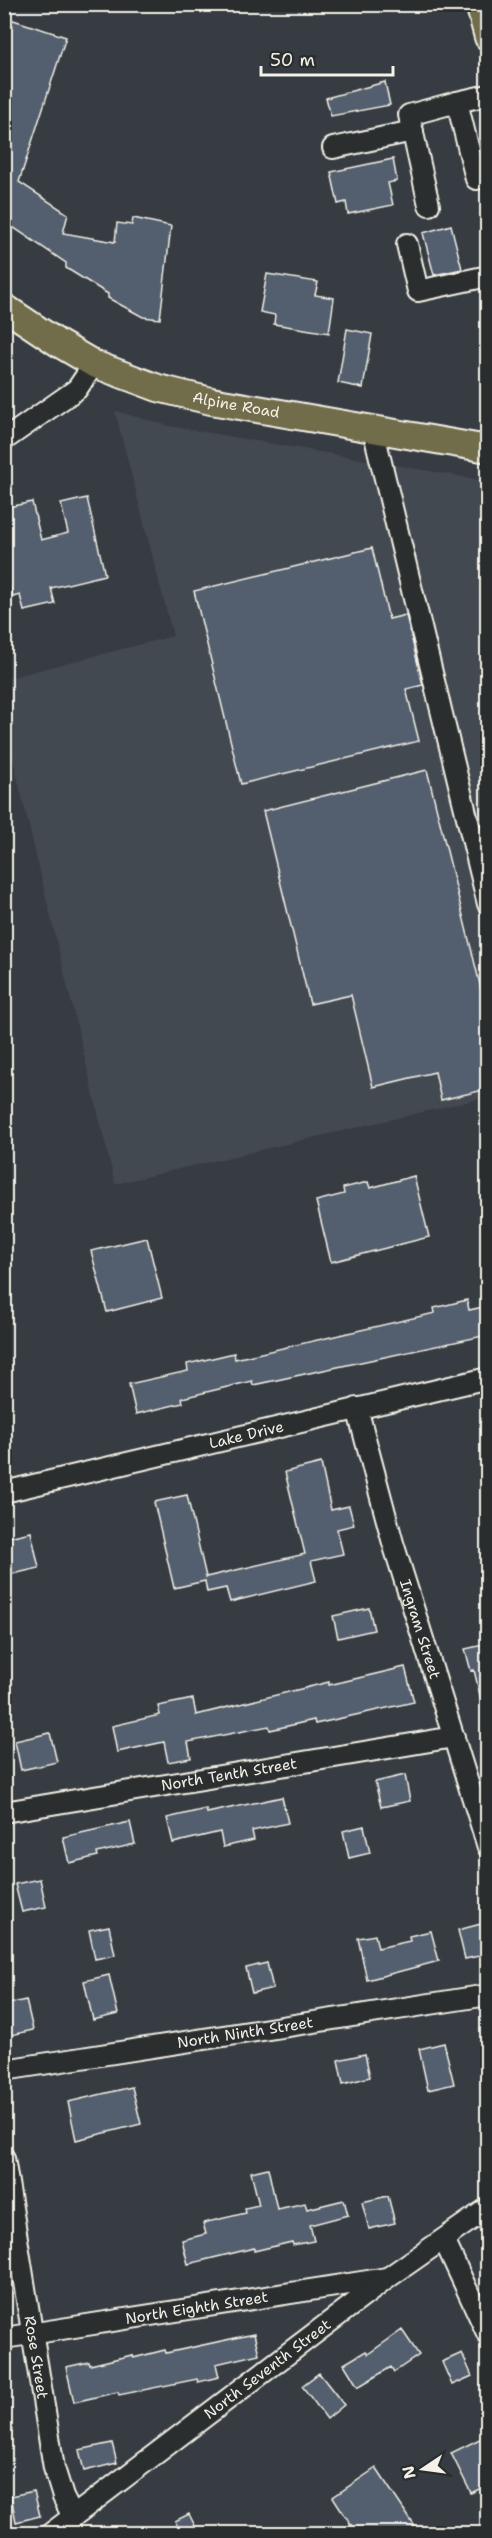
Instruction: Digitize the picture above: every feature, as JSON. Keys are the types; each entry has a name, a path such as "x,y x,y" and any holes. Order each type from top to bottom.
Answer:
{"main road":[{"path":"479,4 488,38"},
{"name":"Alpine Road","path":"4,307 58,344 94,364 133,380 193,397 488,449"}],"street":[{"path":"429,205 410,115 488,95"},
{"path":"457,102 476,179 488,176"},
{"path":"333,148 413,131"},
{"path":"407,244 418,291 488,276"},
{"path":"4,440 77,388 94,364"},
{"path":"373,429 488,904"},
{"name":"Lake Drive","path":"4,1492 488,1378"},
{"name":"Ingram Street","path":"357,1408 393,1543 488,1847"},
{"name":"North Tenth Street","path":"4,1812 454,1737"},
{"name":"North Ninth Street","path":"4,2070 488,1995"},
{"name":"Rose Street","path":"4,2158 54,2468 63,2497 73,2517"},
{"name":"North Seventh Street","path":"50,2534 389,2277 444,2241 488,2208"},
{"path":"444,2241 488,2335"},
{"name":"North Eighth Street","path":"4,2338 389,2277"}],"shaded area":[{"path":"115,411 170,426 487,481 487,1097 115,1184 5,727 4,679 173,636"}],"building":[{"path":"4,17 66,37 19,182 68,214 63,233 115,242 117,223 132,225 133,218 171,226 160,319 143,317 108,298 108,294 66,268 66,263 4,221 4,110 9,96 4,95"},
{"path":"385,82 390,105 331,116 326,98"},
{"path":"393,159 397,181 388,183 393,205 348,214 346,202 338,204 331,172"},
{"path":"451,225 462,269 434,275 423,233"},
{"path":"267,274 318,282 315,295 334,298 329,333 274,324 275,315 260,312"},
{"path":"347,329 372,334 363,388 338,383"},
{"path":"87,498 105,575 51,588 55,604 24,611 20,595 13,597 4,562 4,508 32,502 41,540 68,533 61,504"},
{"path":"372,548 389,619 406,615 423,685 406,689 419,741 241,784 194,591"},
{"path":"427,770 488,1017 488,1089 441,1100 435,1072 373,1087 351,995 310,1004 263,811"},
{"path":"414,1176 429,1237 331,1262 316,1201 344,1194 343,1188 368,1182 370,1188"},
{"path":"147,1238 162,1298 107,1312 91,1251"},
{"path":"467,1300 469,1310 488,1306 488,1335 253,1385 252,1381 182,1398 183,1403 136,1414 129,1384 188,1371 187,1364 234,1353 235,1359 435,1313 434,1308"},
{"path":"321,1463 331,1510 349,1506 354,1525 337,1529 343,1554 311,1561 316,1581 230,1602 226,1588 207,1592 205,1581 174,1588 154,1502 187,1495 206,1577 305,1554 285,1472"},
{"path":"31,1532 39,1568 4,1576 4,1538"},
{"path":"369,1608 374,1630 338,1638 333,1616"},
{"path":"488,1644 488,1703 482,1704 474,1670 471,1671 465,1649"},
{"path":"405,1667 414,1702 315,1724 314,1720 270,1730 269,1726 188,1742 191,1758 168,1762 164,1742 117,1752 112,1726 160,1715 158,1706 193,1699 196,1715 329,1682 329,1685"},
{"path":"50,1733 57,1762 21,1770 15,1741"},
{"path":"405,1775 410,1801 381,1807 375,1782"},
{"path":"282,1797 288,1823 252,1831 254,1840 223,1847 220,1832 173,1843 167,1818 206,1809 207,1813"},
{"path":"130,1822 135,1844 97,1853 98,1856 69,1863 63,1837"},
{"path":"364,1826 370,1853 349,1858 343,1831"},
{"path":"40,1879 46,1907 22,1912 15,1884"},
{"path":"481,1924 488,1954 465,1959 458,1930"},
{"path":"109,1926 115,1955 95,1959 89,1930"},
{"path":"431,1931 439,1961 367,1980 358,1938 375,1935 378,1948 410,1941 409,1936"},
{"path":"267,1963 273,1988 252,1993 246,1968"},
{"path":"109,1975 118,2014 93,2020 84,1981"},
{"path":"26,2000 33,2030 11,2035 4,2005"},
{"path":"444,2043 454,2084 428,2090 419,2049"},
{"path":"365,2054 370,2077 343,2084 338,2060"},
{"path":"132,2087 141,2124 76,2140 68,2102"},
{"path":"268,2168 277,2209 305,2203 307,2209 344,2200 348,2215 310,2225 314,2241 293,2245 292,2242 254,2251 254,2248 188,2264 182,2240 206,2234 203,2223 246,2213 245,2208 259,2205 251,2172"},
{"path":"388,2196 395,2223 369,2229 362,2202"},
{"path":"402,2330 419,2355 394,2372 391,2367 358,2387 344,2364 366,2351 368,2354"},
{"path":"254,2334 259,2354 216,2364 219,2377 198,2382 197,2379 119,2395 118,2392 74,2402 66,2367 89,2362 90,2365 132,2355 133,2358 165,2350 166,2353"},
{"path":"462,2353 472,2376 452,2385 442,2362"},
{"path":"319,2373 344,2405 327,2419 302,2386"},
{"path":"488,2435 488,2485 471,2493 451,2453"},
{"path":"112,2443 117,2463 84,2471 79,2450"},
{"path":"376,2468 420,2534 357,2534 333,2497"},
{"path":"34,2491 40,2516 16,2522 11,2496"},
{"path":"189,2514 199,2534 181,2534 175,2521"}]}
